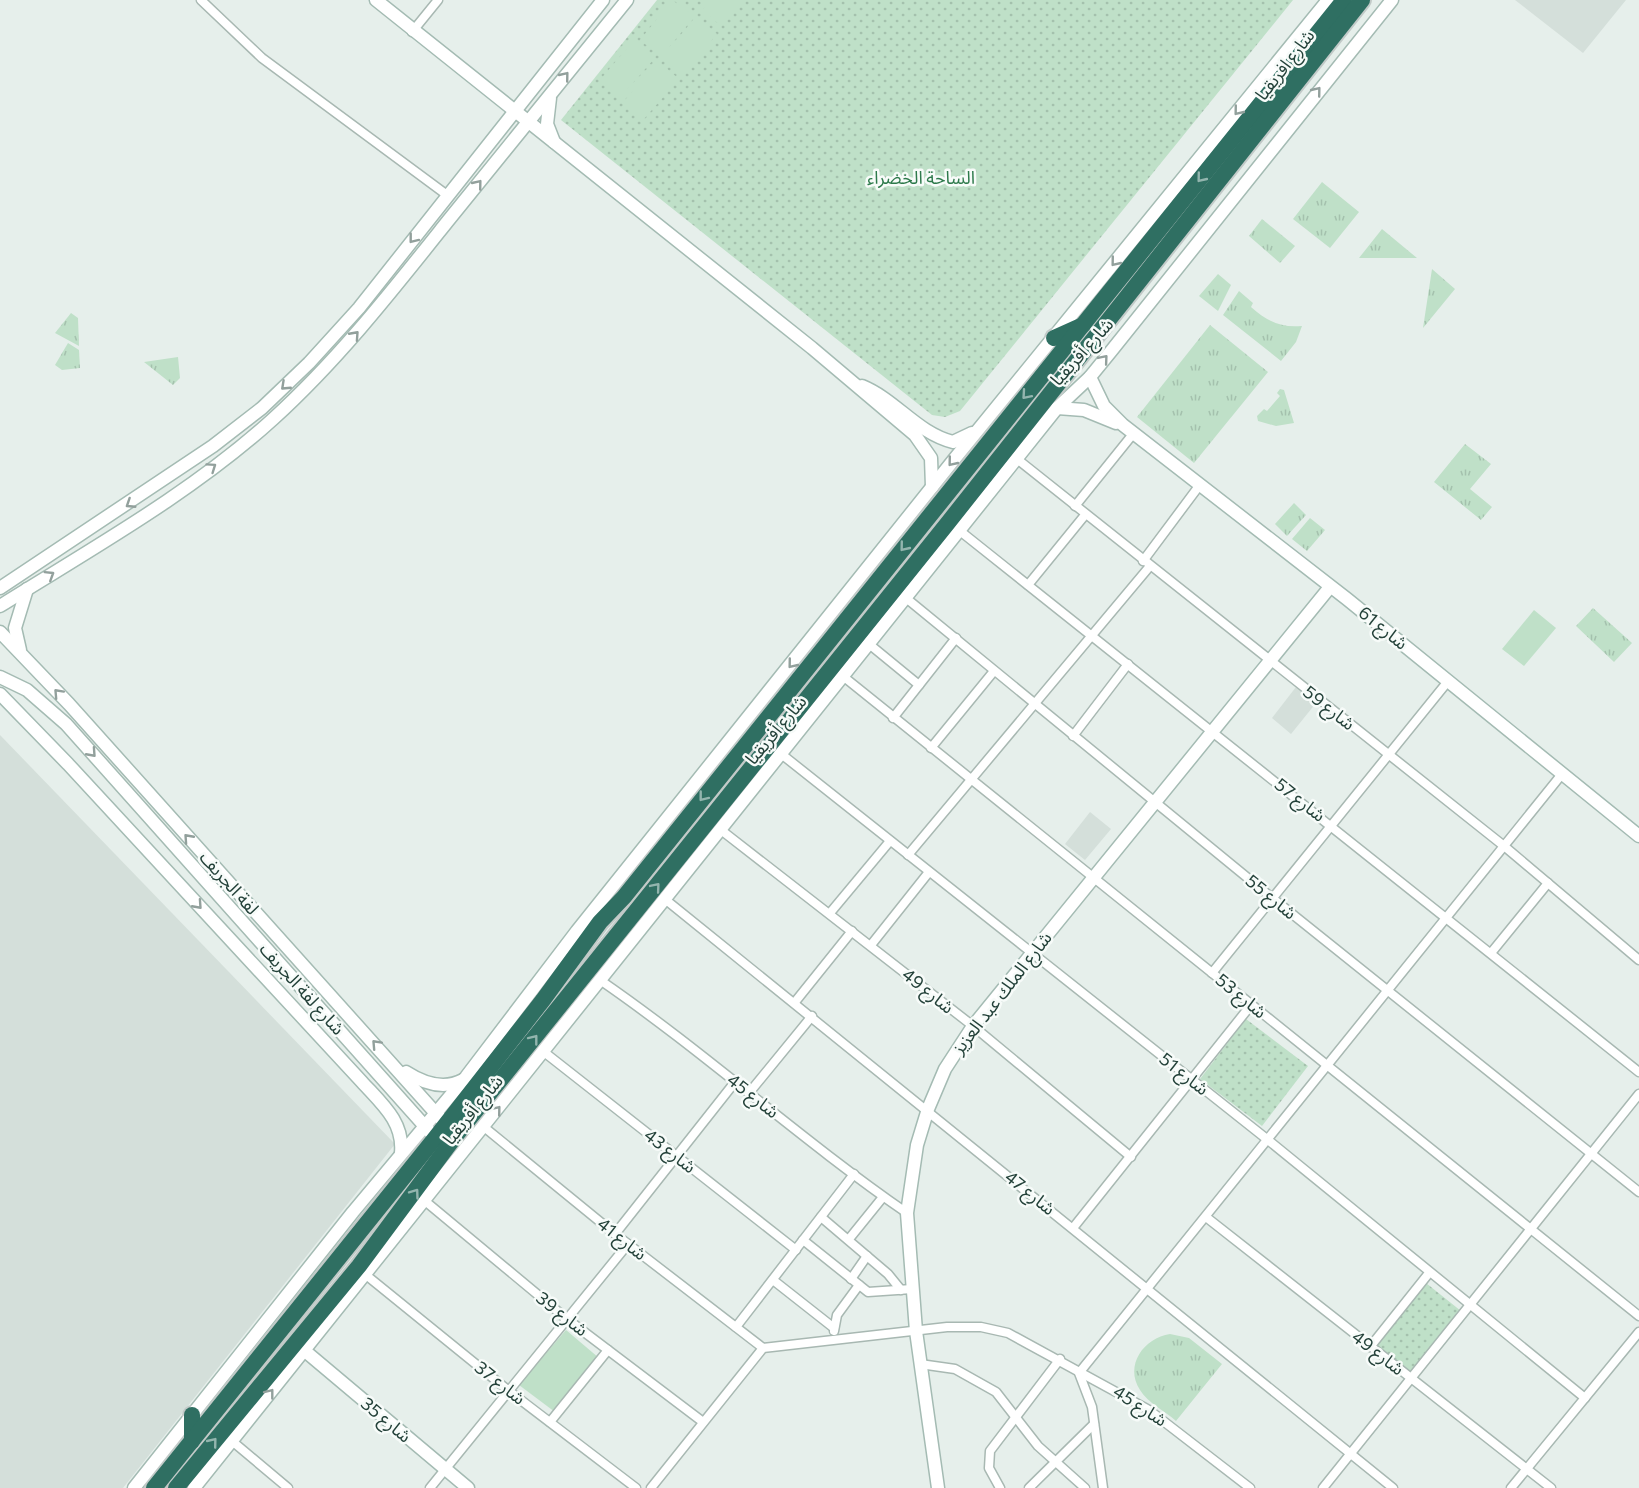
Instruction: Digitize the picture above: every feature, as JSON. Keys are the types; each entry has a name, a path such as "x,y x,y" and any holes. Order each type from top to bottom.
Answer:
{"highway":[{"name":"شارع افريقيا","path":"1257,121 1344,0"},
{"name":"شارع افريقيا","path":"1257,121 1362,0"},
{"name":"شارع أفريقيا","path":"154,1488 441,1131 543,1000 600,922 624,897 720,775 825,648 952,485 1257,121"},
{"name":"شارع أفريقيا","path":"182,1487 359,1266 441,1131 614,937 736,786 1257,121"},
{"path":"1054,338 1086,323"},
{"path":"818,631 825,648"},
{"path":"720,775 736,786"},
{"path":"577,931 600,922"},
{"path":"614,937 616,959"},
{"path":"192,1416 192,1441"}],"street":[{"path":"376,0 412,32 555,143 853,382 923,443 933,463 932,487"},
{"path":"412,32 438,0"},
{"path":"0,588 155,487 246,422 309,363 359,308 513,110 603,0"},
{"path":"0,606 166,500 256,434 318,375 371,318 627,0"},
{"name":"شارع أفريقيا","path":"134,1488 401,1153 441,1131 465,1077 577,931 932,487 1328,0"},
{"name":"شارع أفريقيا","path":"182,1487 232,1441 1057,408 1090,377 1392,0"},
{"path":"203,1 262,58 447,195"},
{"path":"551,94 547,124 555,143"},
{"path":"359,308 371,318"},
{"name":"شارع 61","path":"1090,377 1104,406 1133,434 1449,680 1639,836"},
{"path":"853,382 875,391 929,434 941,439 953,442 964,439 982,426"},
{"path":"1057,408 1084,410 1123,425"},
{"path":"246,422 256,434"},
{"path":"1075,506 1133,434"},
{"name":"شارع 59","path":"1017,459 1504,846 1639,960"},
{"path":"908,855 1092,636 1147,563 1199,486"},
{"path":"1028,585 1085,515"},
{"name":"شارع 57","path":"960,531 1639,1072"},
{"name":"شارع الملك عبد العزيز","path":"938,1488 916,1331 907,1290 906,1213 917,1145 928,1109 945,1069 973,1026 1031,953 1330,587"},
{"path":"22,654 16,639 15,628 27,589"},
{"name":"شارع 55","path":"906,598 1072,736 1639,1192"},
{"name":"لفة الجريف","path":"0,633 22,654 395,1065 441,1131"},
{"path":"893,718 956,638"},
{"path":"869,644 919,685"},
{"path":"1072,736 1128,664"},
{"path":"931,748 994,671"},
{"name":"شارع لفة الجريف","path":"0,677 27,690 66,724 441,1131"},
{"name":"شارع 53","path":"844,677 1639,1316"},
{"path":"1212,973 1330,824 1449,680"},
{"path":"0,694 68,764 357,1076 397,1125 403,1137 401,1153"},
{"name":"شارع 51","path":"780,753 1268,1140 1429,1273 1586,1398"},
{"path":"1103,1488 1087,1389 1079,1373 1562,774"},
{"name":"شارع 49","path":"721,830 973,1026 1131,1157"},
{"path":"830,913 890,841"},
{"path":"871,945 929,872"},
{"path":"1491,953 1548,883"},
{"name":"شارع 47","path":"666,900 928,1109 1393,1488"},
{"path":"795,1002 852,931"},
{"name":"شارع 45","path":"600,980 660,1021 749,1093 906,1213"},
{"path":"1073,1228 1251,1005"},
{"path":"749,1093 812,1016"},
{"name":"شارع 43","path":"544,1052 796,1250"},
{"path":"395,1065 420,1082 454,1084 465,1077"},
{"path":"615,1234 675,1155 735,1082"},
{"path":"1323,1488 1639,1094"},
{"name":"شارع 41","path":"484,1127 615,1234 763,1348"},
{"path":"736,1326 854,1174"},
{"path":"849,1239 883,1197"},
{"name":"شارع 39","path":"425,1202 567,1319 703,1422"},
{"name":"شارع 49","path":"1206,1216 1551,1488"},
{"path":"821,1217 907,1290"},
{"path":"803,1240 851,1279 873,1293 907,1290"},
{"path":"430,1488 628,1244"},
{"path":"851,1279 867,1256"},
{"path":"1370,1347 1429,1273"},
{"name":"شارع 37","path":"366,1275 508,1390 636,1488"},
{"path":"773,1280 834,1328"},
{"path":"836,1340 834,1328 837,1315 859,1285"},
{"name":"شارع 45","path":"763,1348 967,1326 996,1330 1017,1337 1060,1359 1079,1373 1112,1387 1149,1410 1250,1488"},
{"path":"1512,1488 1639,1332"},
{"path":"651,1488 763,1348"},
{"path":"550,1422 608,1350"},
{"name":"شارع 35","path":"305,1351 468,1488"},
{"path":"1000,1488 989,1468 990,1451 1013,1417 1060,1359"},
{"path":"920,1364 956,1369 991,1389 1000,1396 1013,1417 1053,1461 1085,1488"},
{"path":"1029,1488 1053,1461 1094,1424"},
{"path":"232,1441 288,1488"}],"shaded area":[{"path":"1515,0 1626,0 1583,53"},
{"path":"1296,687 1316,703 1291,734 1272,718"},
{"path":"0,735 395,1144 123,1488 0,1488"},
{"path":"1090,812 1111,829 1085,860 1065,844"}],"green space":[{"name":"الساحة الخضراء","path":"657,0 1293,0 960,411 945,417 932,415 561,120"},
{"path":"672,0 695,16 661,57 640,40"},
{"path":"710,0 743,0 721,26 702,10"},
{"path":"696,16 717,34 683,75 662,58"},
{"path":"633,41 654,59 619,99 599,81"},
{"path":"658,61 679,79 644,119 624,101"},
{"path":"1322,182 1359,212 1330,248 1293,219"},
{"path":"1262,219 1295,246 1280,263 1249,236"},
{"path":"1382,229 1417,258 1359,258"},
{"path":"1432,269 1455,289 1423,328"},
{"path":"1218,274 1231,285 1218,311 1199,296"},
{"path":"1239,291 1253,303 1251,307 1268,320 1280,325 1302,326 1296,342 1281,361 1223,315"},
{"path":"71,313 78,318 79,346 55,333"},
{"path":"1210,325 1268,372 1194,463 1137,417"},
{"path":"68,343 79,350 80,368 62,370 55,365"},
{"path":"178,357 180,378 173,385 144,362"},
{"path":"1280,389 1284,390 1294,423 1276,426 1258,421 1257,416 1264,409 1267,411 1280,396 1277,393"},
{"path":"1465,444 1491,464 1470,489 1492,507 1481,520 1434,482"},
{"path":"1294,503 1306,515 1287,536 1275,524"},
{"path":"1310,518 1325,530 1307,551 1292,539"},
{"path":"1593,608 1632,643 1614,662 1576,626"},
{"path":"1534,610 1556,628 1524,666 1502,649"},
{"path":"1246,1019 1308,1066 1262,1126 1200,1079"},
{"path":"1426,1283 1461,1311 1411,1372 1377,1345"},
{"path":"566,1330 599,1358 555,1412 519,1385"},
{"path":"1170,1334 1189,1338 1222,1364 1176,1421 1143,1395 1134,1371 1139,1354 1145,1347 1152,1341"}]}
